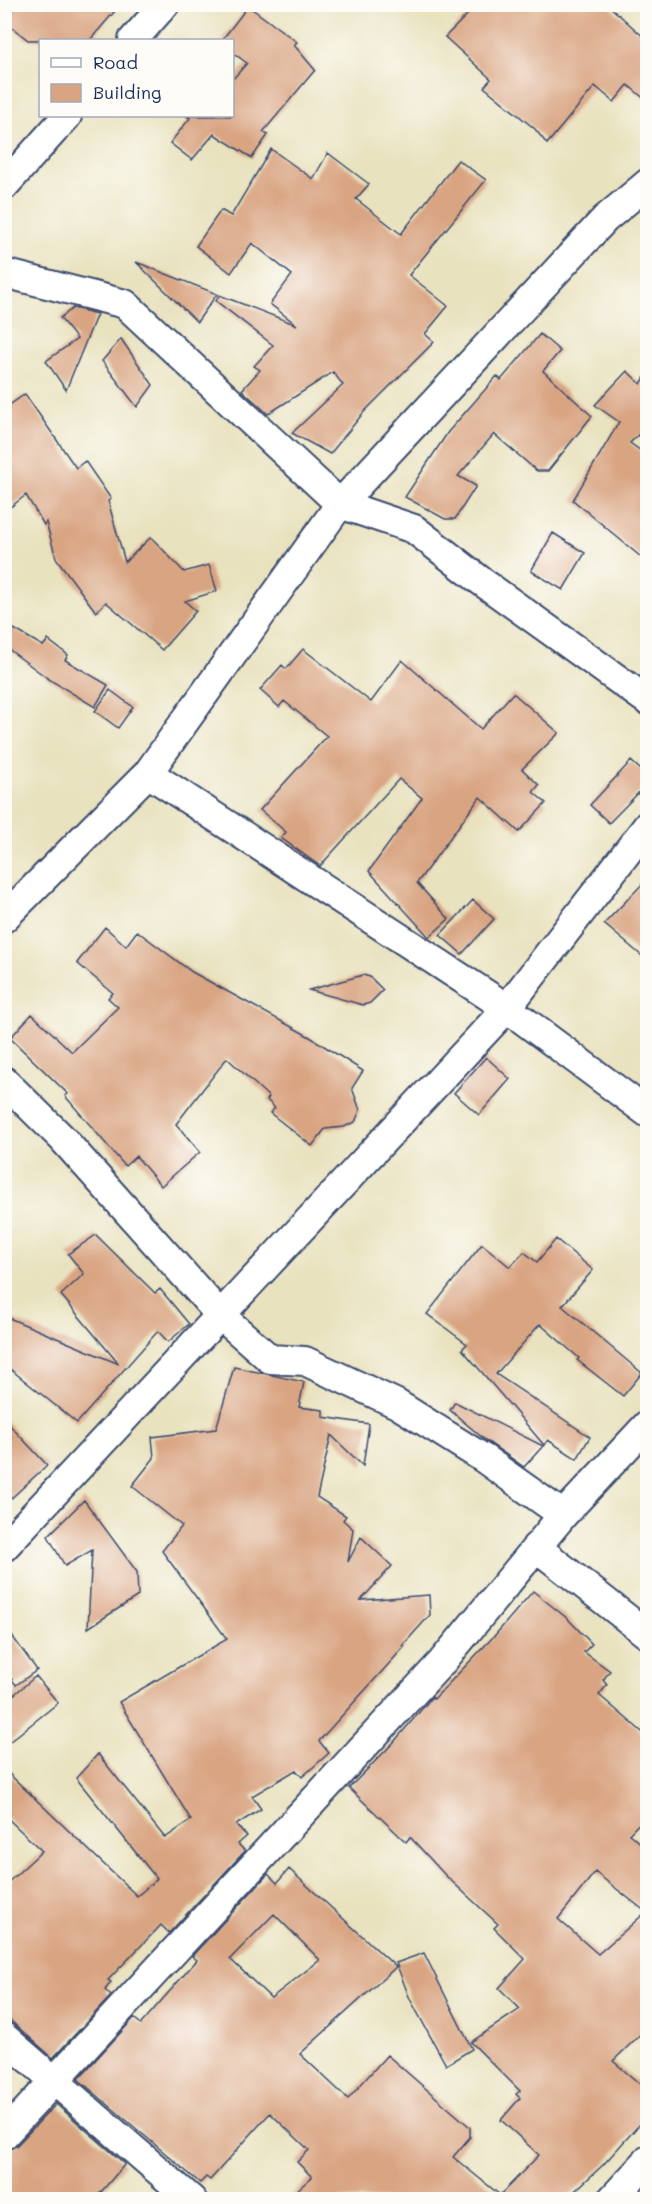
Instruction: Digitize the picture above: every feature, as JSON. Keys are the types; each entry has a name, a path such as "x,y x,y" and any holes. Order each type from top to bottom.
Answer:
{"street":[{"path":"134,39 165,4"},
{"path":"4,186 66,117"},
{"path":"4,918 148,773 340,504 604,219 648,183"},
{"path":"4,273 125,304 340,504 414,529 481,581 648,701"},
{"path":"148,773 507,1008 648,1113"},
{"path":"4,1547 507,1008 648,825"},
{"path":"4,1081 62,1138 220,1315 270,1359 305,1361 398,1404 483,1458 563,1515"},
{"path":"4,2135 442,1662 563,1515 648,1424"},
{"path":"536,1547 648,1635"},
{"path":"4,2037 192,2199"},
{"path":"611,2199 648,2160"}],"building":[{"path":"17,4 121,4 91,39 28,40 4,21"},
{"path":"607,4 648,41 647,101 628,85 614,102 595,86 547,144 535,129 484,87 491,79 445,37 477,5"},
{"path":"248,6 297,42 294,45 315,70 263,132 268,135 252,158 214,134 192,160 170,143 190,118 188,117 234,117 234,78 247,63 234,53 234,39 223,39"},
{"path":"271,149 313,179 328,153 369,184 356,199 401,234 458,160 486,180 409,275 448,306 425,334 434,342 364,412 330,454 292,433 343,385 333,372 268,414 242,390 260,370 254,366 273,345 216,301 219,295 297,325 270,304 292,275 252,243 231,273 196,246 221,210 231,216"},
{"path":"136,262 217,294 197,322"},
{"path":"73,308 97,314 66,390 46,361 77,339 60,318"},
{"path":"540,334 560,351 543,371 592,416 548,471 537,471 494,434 458,476 476,486 455,519 445,519 405,497 448,432 497,376 501,380"},
{"path":"121,339 153,385 137,407 102,361"},
{"path":"627,371 641,384 648,372 648,442 638,435 630,443 648,456 648,563 573,500 619,422 595,405"},
{"path":"25,394 76,468 85,461 111,499 108,501 125,562 151,537 184,572 209,565 217,591 185,601 196,611 162,650 106,602 96,612 56,558 46,522 44,525 26,495 4,512 4,409"},
{"path":"553,533 585,553 563,590 531,571"},
{"path":"7,625 43,646 48,640 68,655 65,660 108,685 95,707 50,680 4,646"},
{"path":"303,649 371,702 402,660 481,729 513,693 559,733 522,769 539,785 533,792 546,803 519,832 480,797 417,883 449,919 429,937 369,871 422,798 399,779 320,866 281,838 286,832 260,810 327,736 284,701 279,707 260,690 282,665 286,669"},
{"path":"110,690 133,707 118,728 95,711"},
{"path":"631,761 648,776 648,783 609,823 590,805"},
{"path":"648,878 648,961 604,924"},
{"path":"473,900 494,919 462,954 440,935"},
{"path":"105,927 126,946 137,931 192,972 310,1037 363,1071 352,1088 360,1110 355,1122 344,1127 325,1129 312,1146 270,1113 275,1108 267,1100 269,1097 227,1058 176,1124 200,1152 161,1186 136,1156 125,1166 65,1096 68,1094 10,1038 32,1014 72,1052 118,1007 108,998 113,993 77,963"},
{"path":"363,975 370,977 383,990 370,1003 363,1005 309,990"},
{"path":"486,1057 510,1079 479,1115 454,1093"},
{"path":"96,1235 155,1293 160,1289 189,1324 168,1342 158,1331 77,1423 4,1364 4,1316 119,1364 61,1295 84,1274 68,1254"},
{"path":"556,1239 593,1270 562,1306 642,1373 623,1396 577,1360 579,1358 540,1324 496,1374 590,1437 577,1459 548,1440 544,1445 462,1349 467,1344 427,1314 482,1244 510,1267 524,1252 537,1262"},
{"path":"234,1367 304,1382 299,1407 323,1410 323,1417 369,1424 363,1466 331,1435 317,1497 346,1516 343,1520 353,1529 348,1562 361,1537 392,1566 361,1600 429,1595 430,1615 319,1741 329,1753 302,1777 296,1770 252,1796 261,1809 236,1825 247,1836 238,1844 245,1851 169,1933 161,1925 108,1980 111,1982 105,1990 111,1996 53,2058 4,2015 4,1886 42,1851 4,1815 4,1769 137,1896 157,1879 76,1778 98,1754 165,1838 191,1820 119,1702 227,1639 162,1551 182,1526 132,1486 154,1458 152,1437 216,1429"},
{"path":"455,1402 543,1446 524,1467 484,1439 450,1410"},
{"path":"4,1419 47,1465 4,1505"},
{"path":"84,1500 137,1572 138,1596 88,1628 92,1550 65,1566 48,1536"},
{"path":"533,1591 568,1619 592,1644 584,1652 610,1671 603,1680 607,1685 599,1695 648,1737 648,1814 629,1834 648,1849 648,2027 613,2061 648,2091 648,2115 603,2165 566,2199 287,2199 312,2177 297,2162 309,2150 270,2113 210,2180 206,2177 200,2183 78,2079 134,2018 141,2024 197,1960 192,1956 268,1874 277,1883 289,1869 396,1967 300,2054 348,2099 387,2055 470,2127 470,2137 453,2157 500,2195 539,2155 501,2120 520,2098 516,2094 520,2091 471,2042 520,2009 499,1988 525,1959 494,1928 498,1924 445,1875 410,1837 406,1842 349,1788 393,1743 432,1697 434,1699","holes":["595,1872 646,1912 598,1954 558,1919","274,1914 320,1960 271,1998 230,1959"]},
{"path":"4,1625 37,1670 16,1685 4,1669"},
{"path":"36,1676 58,1703 4,1746 4,1703"},
{"path":"424,1953 472,2049 446,2065 410,1999 396,1963"},
{"path":"56,2104 125,2164 95,2199 4,2199 4,2151 16,2146"}]}
